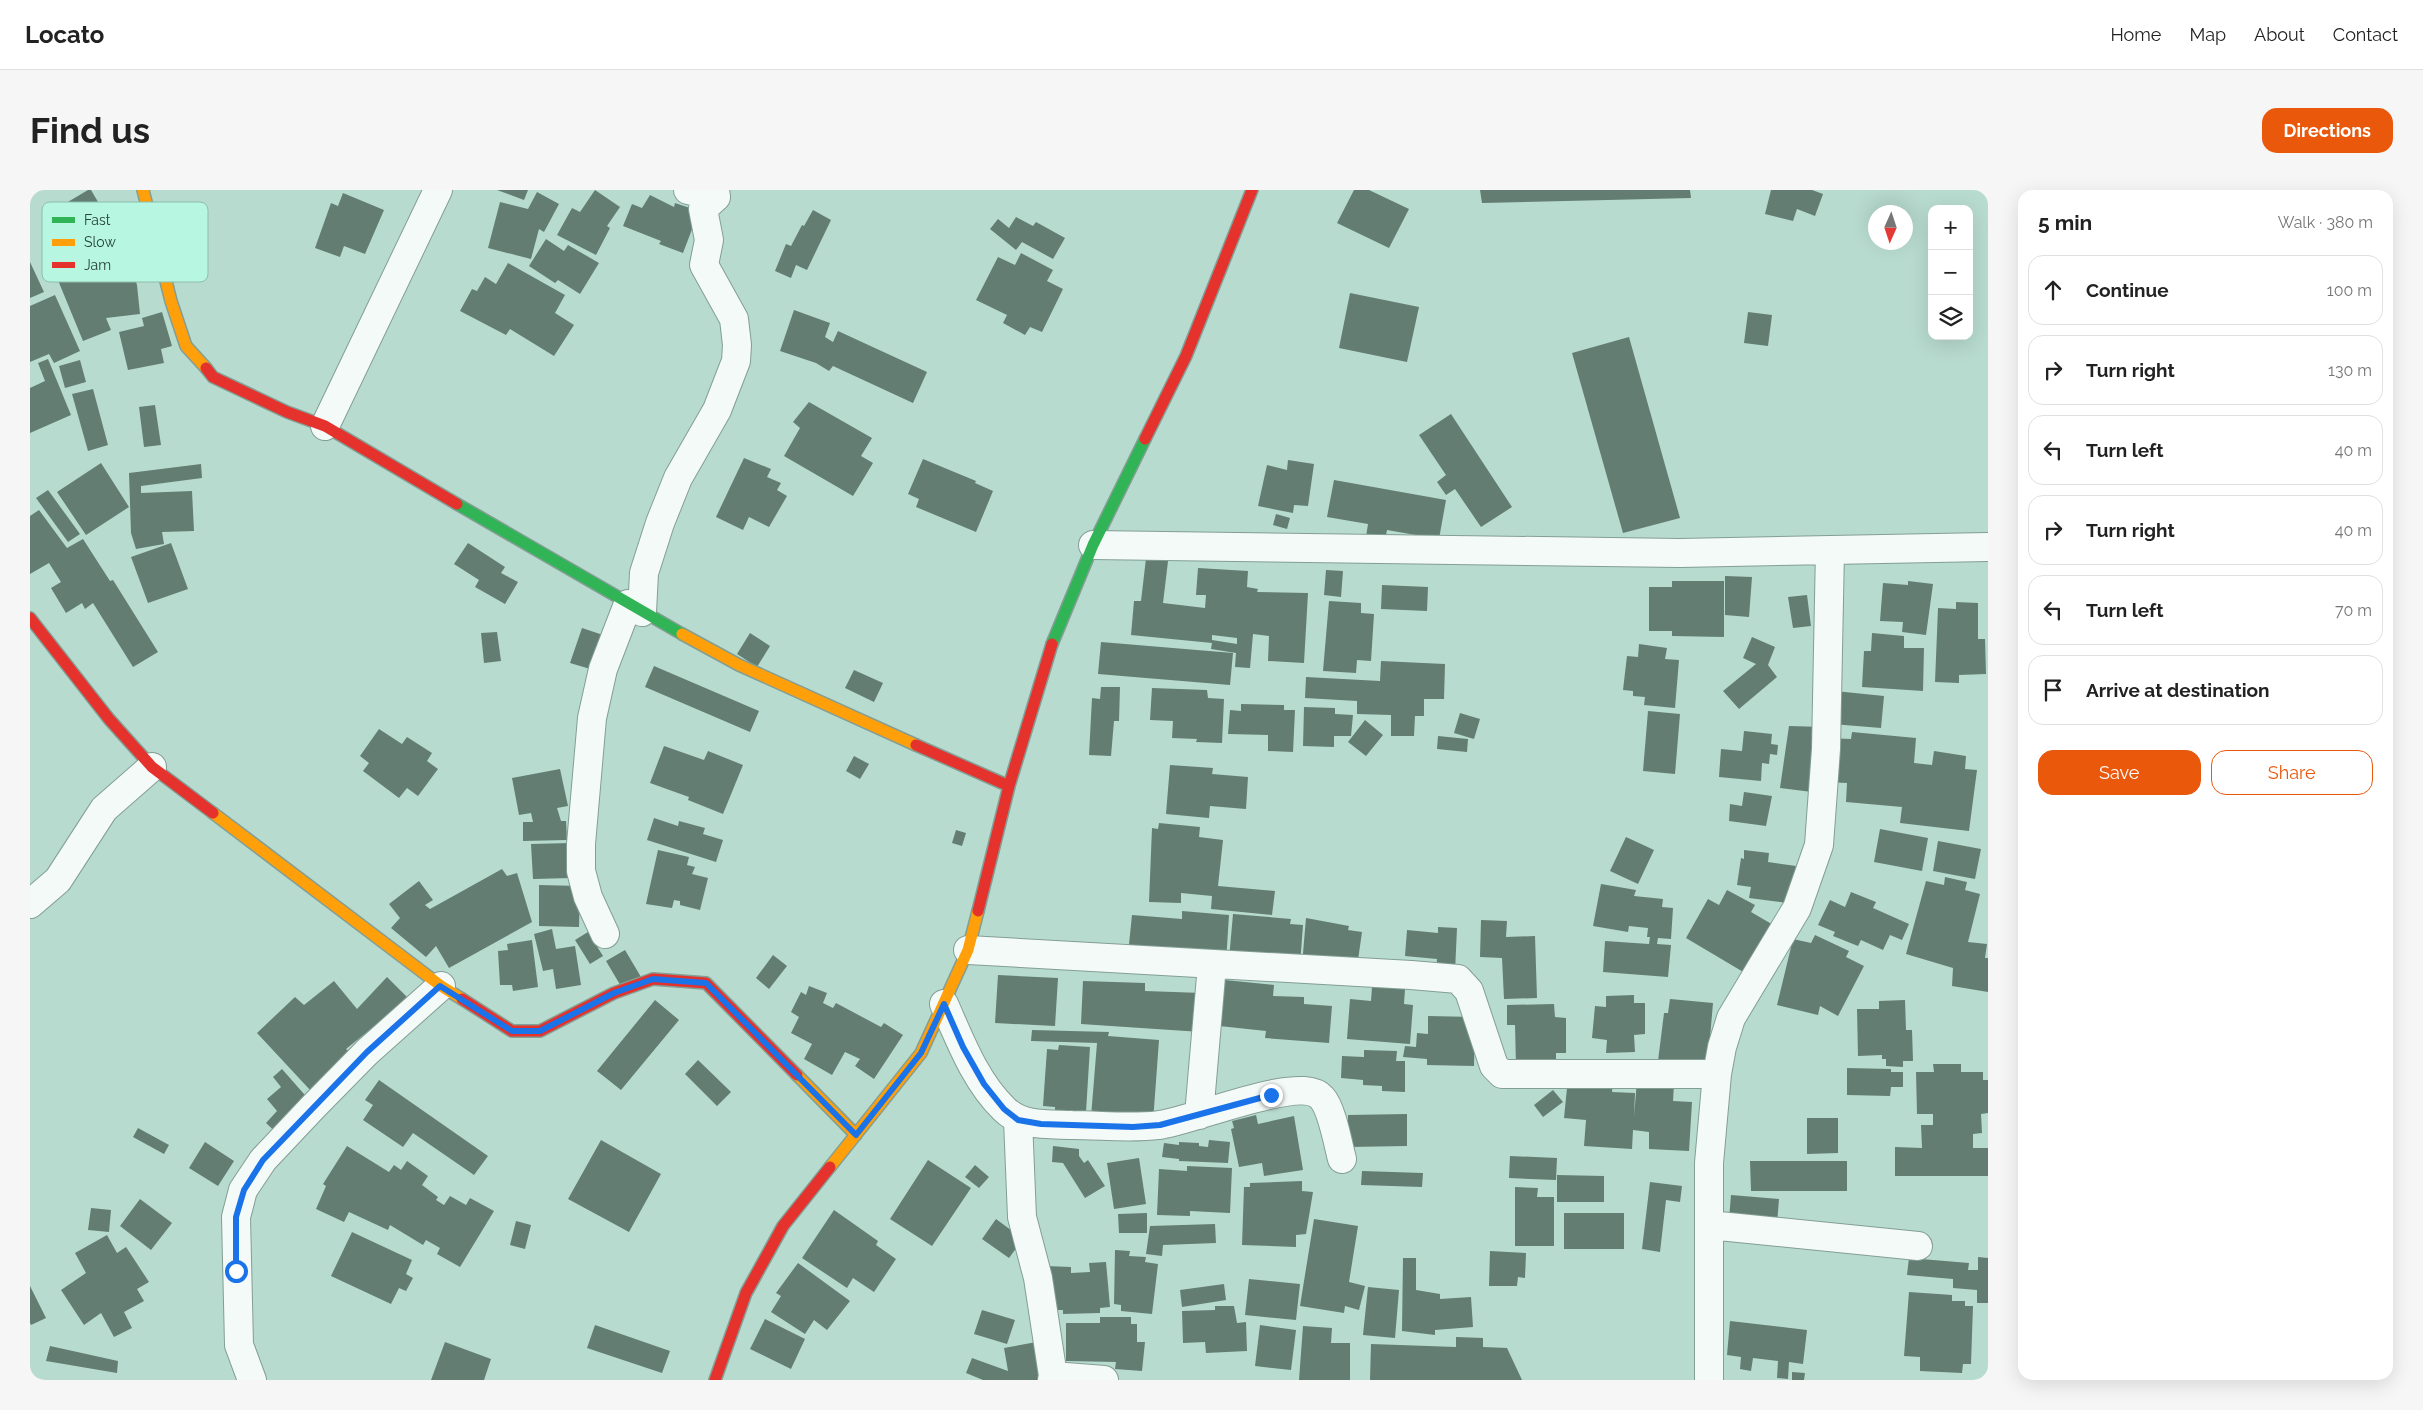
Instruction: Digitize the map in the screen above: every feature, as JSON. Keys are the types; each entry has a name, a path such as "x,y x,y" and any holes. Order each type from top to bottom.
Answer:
{"street":[{"path":"325,426 438,190"},
{"path":"605,934 588,897 582,871 581,844 592,718 603,669 635,608 660,523 678,478 717,410 736,361 737,344 734,319 704,265 709,240 704,209 715,193 688,190"},
{"path":"715,1380 746,1294 783,1226 921,1053 944,1004 968,950 1009,786 1046,659 1093,545 1186,356 1252,190"},
{"path":"166,282 186,346 213,377 287,412 325,426 635,608 739,665 1009,786"},
{"path":"1093,545 1547,552 1988,547"},
{"path":"1709,1380 1709,1164 1718,1074 1722,1047 1731,1018 1797,908 1819,845 1826,749 1830,550"},
{"path":"30,618 109,719 152,767 440,986 512,1031 540,1031 614,993 653,979 706,983 856,1135"},
{"path":"30,904 58,880 104,809 152,767"},
{"path":"968,950 1411,975 1458,980 1469,992 1494,1066 1502,1074 1718,1074"},
{"path":"1199,1115 1212,965"},
{"path":"252,1380 239,1345 236,1217 244,1190 263,1160 313,1107 367,1052 440,986"},
{"path":"944,1004 963,1047 984,1084 1004,1109 1018,1120 1041,1124 1133,1127 1160,1125 1271,1095 1297,1090 1312,1091 1322,1098 1342,1158"},
{"path":"1018,1120 1022,1217 1038,1278 1052,1378 1104,1380"},
{"path":"1709,1225 1918,1246"}],"building":[{"path":"91,190 98,202 68,202"},
{"path":"497,190 528,190 524,200"},
{"path":"595,190 620,207 607,226 610,228 596,255 557,235 572,208 580,212"},
{"path":"1354,190 1369,190 1409,209 1389,248 1337,223"},
{"path":"1480,190 1690,190 1691,198 1482,203"},
{"path":"1771,190 1812,190 1823,194 1815,216 1797,209 1793,221 1765,214"},
{"path":"537,192 559,204 544,232 539,229 531,259 488,248 500,202 528,209"},
{"path":"343,193 384,210 365,254 344,246 340,257 315,248 331,203 338,206"},
{"path":"650,195 674,207 675,203 699,211 683,253 659,244 661,241 623,226 632,204 642,208"},
{"path":"813,210 831,220 807,270 796,265 791,278 775,271 786,244 791,246 802,225 804,226"},
{"path":"1016,217 1033,226 1036,222 1065,238 1053,259 1022,242 1016,250 990,229 998,219 1009,228"},
{"path":"546,239 564,251 568,245 599,263 580,294 558,280 555,283 529,266"},
{"path":"1021,253 1053,270 1047,281 1063,289 1042,332 1030,327 1025,335 1003,323 1007,315 976,300 998,257 1015,265"},
{"path":"30,262 44,292 30,298"},
{"path":"508,263 565,295 555,313 574,325 554,356 510,329 506,335 460,311 472,289 477,291 485,277 496,284"},
{"path":"59,282 136,282 140,314 106,318 111,330 83,341"},
{"path":"1350,293 1419,307 1407,362 1339,348"},
{"path":"55,295 80,351 54,363 49,354 30,362 30,306"},
{"path":"794,310 830,323 825,337 833,342 838,331 927,372 913,403 833,366 829,371 816,363 780,351"},
{"path":"162,312 172,346 161,349 164,363 128,370 119,332 144,326 142,318"},
{"path":"1748,312 1772,315 1768,346 1744,343"},
{"path":"1629,337 1680,518 1623,533 1572,353"},
{"path":"48,359 71,415 30,433 30,388 45,381 38,363"},
{"path":"80,360 86,382 65,388 59,366"},
{"path":"93,389 108,445 88,451 72,394"},
{"path":"809,402 872,438 861,456 873,463 853,496 784,456 800,428 793,422"},
{"path":"155,405 161,445 144,447 139,407"},
{"path":"1451,414 1512,507 1481,527 1455,489 1446,495 1437,482 1446,475 1419,435"},
{"path":"744,458 771,469 767,477 781,483 777,490 787,496 769,527 749,517 743,530 716,517"},
{"path":"923,459 976,481 975,483 993,491 976,532 916,507 919,499 908,494"},
{"path":"1288,460 1314,464 1308,506 1294,505 1293,513 1258,506 1267,465 1287,470"},
{"path":"101,463 129,507 86,535 57,492"},
{"path":"201,464 202,478 141,486 141,493 192,491 194,531 162,532 164,544 136,549 131,533 129,473"},
{"path":"1334,480 1446,500 1439,539 1387,530 1385,540 1366,537 1368,524 1327,517"},
{"path":"48,490 80,534 68,542 36,498"},
{"path":"39,510 67,548 83,539 110,581 113,580 158,652 133,667 93,603 85,609 82,603 66,613 51,588 61,582 49,563 30,574 30,516"},
{"path":"1276,514 1290,518 1287,529 1273,525"},
{"path":"171,543 188,589 148,603 131,557"},
{"path":"468,543 505,567 501,573 518,582 505,604 475,587 479,580 454,564"},
{"path":"1147,550 1169,553 1163,603 1205,608 1206,595 1196,595 1198,568 1248,571 1247,587 1258,589 1257,592 1308,593 1304,663 1268,661 1269,636 1253,634 1250,668 1235,667 1236,653 1211,649 1212,643 1131,635 1134,601 1141,601","holes":["1212,635 1237,638 1237,644 1212,640"]},
{"path":"1326,570 1343,571 1341,597 1324,595"},
{"path":"1725,576 1752,577 1749,617 1725,615"},
{"path":"1672,581 1724,581 1724,637 1672,636 1672,631 1649,631 1649,587 1672,587"},
{"path":"1908,581 1933,584 1926,635 1902,632 1903,622 1880,621 1883,583 1908,585"},
{"path":"1382,585 1428,587 1427,611 1381,609"},
{"path":"1807,595 1811,626 1793,628 1788,597"},
{"path":"1329,601 1361,603 1361,613 1374,614 1371,661 1357,660 1356,673 1323,671"},
{"path":"1956,602 1978,603 1978,639 1985,639 1986,674 1959,675 1959,683 1935,682 1938,608 1956,609"},
{"path":"582,628 609,637 597,671 570,663"},
{"path":"497,632 501,661 484,663 481,633"},
{"path":"750,633 770,646 757,667 737,654"},
{"path":"1872,633 1904,636 1904,648 1924,648 1923,691 1862,687 1864,651 1871,651"},
{"path":"1752,637 1775,647 1768,665 1777,677 1739,709 1723,691 1756,664 1743,658"},
{"path":"1101,642 1233,653 1230,685 1098,674"},
{"path":"1639,644 1667,648 1665,659 1679,660 1675,708 1644,705 1645,697 1633,696 1633,691 1623,690 1627,656 1638,657"},
{"path":"1381,661 1445,664 1444,699 1424,699 1424,716 1415,716 1414,736 1391,736 1391,715 1357,714 1357,701 1305,698 1306,677 1380,681"},
{"path":"654,666 759,711 750,732 645,687"},
{"path":"854,670 883,683 874,702 845,688"},
{"path":"1101,687 1120,687 1119,721 1114,721 1111,756 1089,755 1092,698 1100,699"},
{"path":"1152,688 1207,690 1208,698 1224,699 1222,743 1196,742 1197,739 1172,738 1173,721 1150,720"},
{"path":"1835,691 1884,696 1881,728 1832,724"},
{"path":"1241,704 1284,705 1284,710 1295,710 1293,752 1268,751 1268,735 1228,734 1230,710 1241,711"},
{"path":"1304,707 1335,708 1335,714 1353,715 1351,736 1334,736 1334,747 1303,746"},
{"path":"1648,711 1680,714 1675,774 1643,771"},
{"path":"1460,713 1480,719 1474,739 1454,733"},
{"path":"1365,720 1383,735 1366,756 1348,742"},
{"path":"1789,726 1824,727 1812,792 1780,788"},
{"path":"379,729 402,744 407,737 432,753 427,761 438,769 418,796 407,788 399,798 363,771 369,763 360,756"},
{"path":"1744,731 1772,734 1771,744 1778,745 1777,755 1770,754 1769,764 1762,763 1761,781 1719,777 1721,749 1742,751"},
{"path":"1852,732 1916,738 1914,763 1932,765 1934,751 1966,756 1965,769 1977,770 1969,831 1900,823 1902,807 1846,802 1847,783 1826,782 1827,738 1851,739"},
{"path":"1438,736 1468,739 1467,752 1437,749"},
{"path":"664,746 704,760 708,751 743,765 723,814 688,800 689,797 650,783"},
{"path":"854,756 869,764 860,779 846,771"},
{"path":"1170,765 1213,768 1212,774 1248,777 1246,809 1210,806 1209,818 1166,814"},
{"path":"560,769 568,806 557,808 561,821 566,821 567,840 523,841 523,822 533,822 531,813 519,815 512,778"},
{"path":"1744,792 1772,796 1766,826 1729,821 1730,804 1742,806"},
{"path":"654,818 678,826 679,821 705,828 703,834 723,840 716,862 647,840"},
{"path":"1159,823 1200,827 1199,837 1223,840 1218,886 1275,891 1272,915 1211,909 1212,896 1181,893 1181,903 1149,902 1152,828 1158,829"},
{"path":"1880,829 1928,838 1922,871 1874,862"},
{"path":"956,830 966,833 962,846 952,843"},
{"path":"1626,837 1654,850 1638,884 1610,871"},
{"path":"1938,841 1981,849 1975,879 1933,871"},
{"path":"570,843 571,878 533,879 531,844"},
{"path":"658,850 689,857 687,865 695,867 692,874 708,878 700,910 680,905 680,901 674,900 672,908 646,904"},
{"path":"1744,850 1769,853 1768,862 1796,866 1795,904 1749,898 1751,887 1737,885 1741,858 1744,859"},
{"path":"502,869 507,876 517,873 532,922 449,968 436,946 426,957 391,928 400,918 389,904 419,881 433,900 425,905 430,909"},
{"path":"1945,877 1967,882 1965,890 1980,894 1968,942 1987,944 1985,958 1988,958 1988,992 1952,986 1953,968 1906,954 1926,881 1944,885"},
{"path":"1601,884 1636,890 1634,896 1663,899 1662,907 1673,908 1671,939 1658,938 1657,944 1671,945 1668,977 1603,972 1605,941 1649,944 1650,937 1647,937 1648,928 1629,926 1628,932 1593,926"},
{"path":"539,885 580,886 579,927 539,926"},
{"path":"1727,890 1755,905 1751,912 1775,926 1745,973 1686,938 1708,899 1719,905"},
{"path":"1851,892 1876,902 1873,908 1909,924 1902,940 1890,935 1883,950 1861,940 1858,946 1833,936 1835,932 1818,925 1830,900 1845,907"},
{"path":"1182,911 1229,915 1226,962 1128,954 1132,915 1182,919"},
{"path":"1233,914 1291,919 1290,924 1303,925 1300,965 1229,959"},
{"path":"1306,918 1349,926 1348,930 1362,932 1357,967 1302,965"},
{"path":"1481,920 1507,921 1506,937 1535,936 1537,998 1504,999 1502,958 1480,957"},
{"path":"1438,927 1457,928 1455,972 1436,972 1437,959 1405,956 1407,930 1438,933"},
{"path":"552,929 556,949 575,946 581,985 556,989 553,969 543,971 534,934"},
{"path":"588,932 603,956 590,964 575,940"},
{"path":"1815,935 1849,951 1846,957 1864,966 1838,1016 1820,1006 1818,1015 1777,1005 1793,939 1811,943"},
{"path":"532,940 538,987 513,991 512,985 500,985 498,951 508,950 507,944"},
{"path":"625,950 641,977 622,988 606,961"},
{"path":"773,955 787,966 769,989 756,978"},
{"path":"998,975 1058,978 1055,1026 995,1023"},
{"path":"387,977 407,997 375,1030 372,1028 346,1049 351,1053 311,1091 257,1033 295,997 304,1005 334,981 357,1009"},
{"path":"1215,979 1274,985 1273,996 1304,997 1304,1004 1332,1006 1329,1043 1265,1038 1266,1031 1210,1025"},
{"path":"1083,981 1145,983 1145,991 1202,993 1201,1032 1081,1024"},
{"path":"809,986 827,993 823,1003 833,1008 836,1003 881,1027 884,1023 903,1035 874,1079 855,1066 860,1059 845,1052 832,1075 804,1059 812,1044 791,1033 799,1017 791,1012 801,992 806,995"},
{"path":"1372,987 1405,989 1404,1004 1413,1005 1410,1044 1347,1039 1350,999 1371,1001"},
{"path":"1634,995 1634,1003 1645,1003 1645,1034 1634,1035 1635,1052 1606,1053 1607,1040 1592,1038 1595,1006 1606,1007 1606,996"},
{"path":"1670,999 1713,1003 1708,1061 1695,1059 1694,1065 1658,1061 1664,1013 1668,1013"},
{"path":"655,1000 679,1020 621,1090 597,1071"},
{"path":"1905,1000 1906,1030 1912,1030 1913,1061 1903,1061 1903,1067 1886,1066 1886,1059 1882,1059 1882,1055 1858,1056 1857,1009 1879,1009 1879,1001"},
{"path":"1554,1004 1555,1017 1566,1018 1566,1053 1556,1053 1556,1065 1516,1066 1515,1025 1507,1025 1507,1005"},
{"path":"1428,1016 1475,1017 1474,1066 1427,1065 1427,1059 1403,1057 1405,1046 1416,1047 1417,1033 1428,1034"},
{"path":"1032,1030 1109,1032 1108,1036 1159,1040 1153,1122 1091,1117 1097,1043 1031,1041"},
{"path":"1059,1045 1090,1047 1086,1112 1055,1110 1055,1107 1043,1106 1047,1049 1058,1050"},
{"path":"1364,1050 1397,1051 1396,1061 1405,1061 1405,1092 1382,1091 1382,1086 1363,1085 1363,1080 1341,1078 1342,1056 1364,1057"},
{"path":"698,1060 731,1092 717,1106 685,1074"},
{"path":"1933,1064 1961,1064 1961,1072 1983,1072 1983,1080 1988,1080 1988,1113 1981,1114 1982,1133 1973,1134 1973,1148 1988,1148 1988,1176 1895,1176 1895,1147 1922,1148 1921,1125 1933,1125 1933,1114 1917,1114 1916,1072 1934,1072"},
{"path":"1847,1068 1891,1069 1891,1072 1903,1072 1903,1087 1891,1087 1890,1096 1847,1095"},
{"path":"282,1069 311,1102 280,1136 266,1123 277,1111 267,1099 281,1087 273,1077"},
{"path":"1568,1078 1613,1082 1612,1092 1635,1093 1634,1117 1637,1080 1674,1084 1673,1101 1692,1102 1689,1151 1649,1149 1649,1132 1633,1130 1632,1149 1584,1146 1586,1120 1564,1118"},
{"path":"379,1080 488,1156 474,1175 413,1133 403,1147 363,1120 373,1105 365,1100"},
{"path":"1553,1090 1563,1102 1543,1117 1534,1105"},
{"path":"1407,1114 1407,1146 1348,1147 1348,1115"},
{"path":"1256,1115 1258,1124 1294,1116 1303,1170 1264,1176 1262,1163 1239,1167 1231,1129 1234,1128 1232,1121"},
{"path":"1807,1118 1838,1118 1838,1153 1807,1154"},
{"path":"138,1128 169,1145 164,1154 133,1137"},
{"path":"601,1140 661,1174 629,1232 568,1199"},
{"path":"1209,1140 1230,1142 1228,1163 1179,1161 1179,1159 1162,1157 1164,1143 1179,1145 1179,1142 1199,1143 1199,1146 1208,1147"},
{"path":"205,1142 234,1161 218,1186 189,1168"},
{"path":"347,1146 389,1172 394,1165 401,1170 407,1161 428,1176 422,1185 438,1197 436,1200 444,1205 450,1196 466,1205 470,1198 494,1211 460,1267 437,1254 440,1248 426,1240 423,1245 390,1225 388,1230 349,1212 344,1222 316,1209 326,1186 323,1184"},
{"path":"1053,1146 1079,1149 1079,1156 1084,1163 1088,1160 1105,1186 1085,1198 1063,1163 1052,1162"},
{"path":"1510,1156 1557,1158 1556,1180 1509,1178"},
{"path":"1139,1158 1146,1204 1114,1209 1107,1163"},
{"path":"928,1160 971,1188 932,1246 890,1219"},
{"path":"1750,1161 1847,1161 1847,1191 1751,1191"},
{"path":"975,1165 989,1177 979,1188 965,1177"},
{"path":"1187,1166 1232,1168 1230,1213 1190,1211 1190,1216 1157,1215 1159,1169 1187,1171"},
{"path":"1362,1171 1423,1173 1422,1187 1361,1185"},
{"path":"1557,1175 1604,1176 1604,1202 1557,1202"},
{"path":"1302,1181 1302,1191 1313,1192 1306,1234 1296,1235 1296,1247 1242,1245 1244,1187 1250,1187 1250,1183"},
{"path":"1650,1182 1682,1186 1680,1202 1666,1200 1660,1252 1642,1249"},
{"path":"1515,1187 1538,1188 1537,1197 1554,1197 1554,1246 1515,1246"},
{"path":"1731,1195 1779,1199 1777,1224 1729,1219"},
{"path":"140,1199 172,1223 151,1250 120,1226"},
{"path":"91,1208 111,1210 109,1232 88,1230"},
{"path":"834,1210 878,1241 876,1245 896,1259 874,1292 853,1278 847,1288 802,1258"},
{"path":"1147,1213 1147,1233 1119,1233 1118,1214"},
{"path":"1564,1213 1624,1213 1624,1249 1564,1249"},
{"path":"996,1219 1023,1239 1009,1258 982,1239"},
{"path":"1314,1219 1358,1226 1349,1282 1365,1286 1359,1310 1345,1306 1344,1313 1300,1306"},
{"path":"516,1221 531,1225 525,1249 510,1245"},
{"path":"1215,1224 1216,1243 1163,1245 1162,1256 1146,1254 1150,1226"},
{"path":"352,1232 412,1260 406,1274 413,1278 406,1291 399,1288 391,1304 331,1276"},
{"path":"107,1235 117,1253 126,1247 149,1282 137,1289 144,1301 124,1312 132,1328 114,1337 101,1313 84,1325 61,1290 86,1273 75,1253"},
{"path":"1115,1250 1130,1251 1129,1256 1146,1257 1145,1262 1158,1264 1152,1314 1121,1311 1121,1305 1114,1304"},
{"path":"1490,1251 1526,1253 1525,1278 1518,1277 1517,1286 1489,1286"},
{"path":"1978,1257 1988,1258 1988,1303 1977,1303 1977,1290 1953,1288 1953,1279 1907,1275 1909,1258 1969,1263 1968,1270 1978,1270"},
{"path":"1403,1258 1416,1258 1416,1290 1440,1294 1440,1299 1471,1297 1473,1327 1435,1330 1435,1335 1402,1331"},
{"path":"1106,1262 1110,1307 1100,1308 1100,1313 1063,1314 1063,1310 1044,1310 1046,1266 1071,1267 1071,1273 1090,1272 1089,1263"},
{"path":"798,1263 850,1301 827,1330 814,1320 805,1334 771,1312 781,1296 776,1293"},
{"path":"1249,1279 1300,1284 1296,1320 1245,1315"},
{"path":"1224,1284 1226,1300 1182,1307 1180,1290"},
{"path":"30,1286 46,1318 31,1325 30,1323"},
{"path":"1368,1287 1399,1290 1395,1338 1363,1335"},
{"path":"1909,1292 1952,1295 1952,1301 1965,1301 1965,1306 1973,1306 1971,1364 1963,1364 1962,1373 1920,1371 1920,1357 1904,1356"},
{"path":"1215,1306 1234,1306 1237,1323 1246,1322 1247,1351 1206,1353 1205,1342 1183,1343 1182,1311 1215,1310"},
{"path":"982,1310 1015,1320 1007,1344 974,1334"},
{"path":"1100,1317 1131,1317 1131,1324 1137,1324 1137,1342 1145,1342 1142,1371 1115,1369 1116,1362 1066,1361 1066,1323 1100,1323"},
{"path":"765,1319 805,1339 791,1369 750,1349"},
{"path":"1730,1321 1807,1330 1803,1364 1789,1362 1788,1379 1777,1378 1778,1361 1753,1358 1751,1371 1740,1369 1741,1357 1727,1355"},
{"path":"595,1325 670,1351 662,1373 587,1348"},
{"path":"1260,1325 1296,1330 1291,1370 1255,1366"},
{"path":"1303,1326 1332,1328 1331,1343 1350,1343 1350,1380 1299,1380"},
{"path":"1456,1337 1483,1338 1483,1347 1507,1348 1522,1380 1370,1380 1371,1344 1456,1347"},
{"path":"1042,1341 1042,1380 983,1380 966,1373 972,1358 1008,1371 1004,1348"},
{"path":"445,1342 491,1359 484,1380 431,1380"},
{"path":"50,1346 118,1361 117,1373 46,1361"},
{"path":"1792,1372 1805,1373 1804,1380 1792,1380"}],"traffic: fast":[{"path":"1052,644 1093,545 1145,439"},
{"path":"457,504 682,634"}],"traffic: slow":[{"path":"143,190 146,202"},
{"path":"166,282 186,346 206,368"},
{"path":"682,634 739,665 916,745"},
{"path":"213,813 441,986 462,999"},
{"path":"830,1167 921,1053 968,950 978,911"},
{"path":"797,1075 856,1135"}],"traffic: jam":[{"path":"1145,439 1186,356 1252,190"},
{"path":"206,368 213,377 287,412 325,426 457,504"},
{"path":"30,618 109,719 152,767 213,813"},
{"path":"978,911 1009,786 1052,644"},
{"path":"916,745 1009,786"},
{"path":"462,999 512,1031 540,1031 614,993 653,979 706,983 797,1075"},
{"path":"715,1380 746,1293 783,1226 830,1167"}],"route":[{"path":"236,1271 236,1217 244,1190 263,1160 367,1052 440,986 512,1031 540,1031 614,993 653,979 706,983 856,1135 921,1053 944,1004 963,1047 984,1084 1004,1109 1018,1120 1041,1124 1133,1127 1160,1125 1185,1120 1271,1095"}]}
